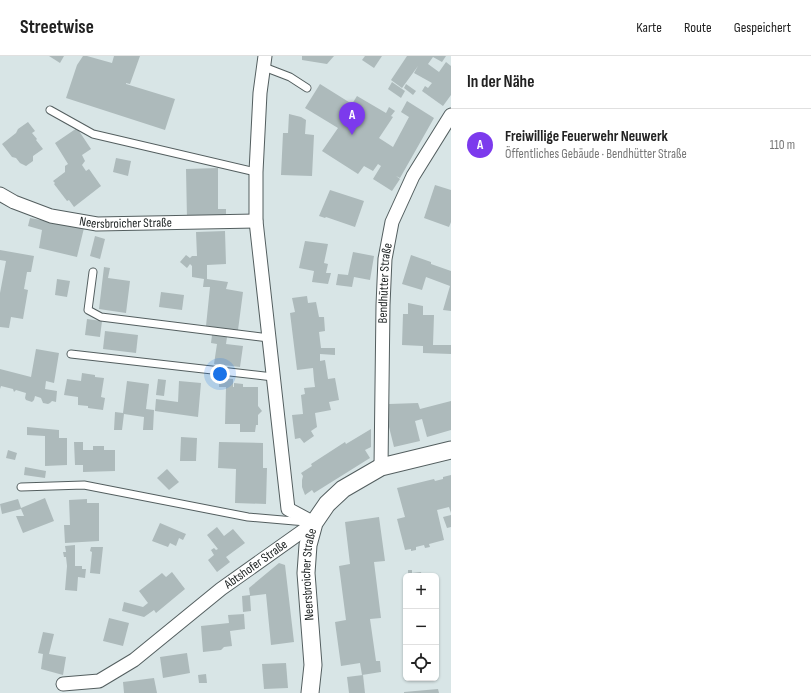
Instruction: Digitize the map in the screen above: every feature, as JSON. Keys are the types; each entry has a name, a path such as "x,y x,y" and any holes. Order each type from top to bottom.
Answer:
{"street":[{"name":"Neersbroicher Straße","path":"264,61 260,93 256,172 256,221 288,509 314,523 308,545 306,573 313,665 310,693"},
{"name":"Bendhütter Straße","path":"381,467 385,259 392,222 413,176 451,115"},
{"name":"Neersbroicher Straße","path":"0,194 14,202 51,216 98,224 256,221"},
{"name":"Abtshofer Straße","path":"63,684 99,681 134,660 221,589 314,523 327,504 343,489 381,467 451,450"}],"lane":[{"path":"264,61 308,88"},
{"path":"50,110 93,134 256,172"},
{"path":"93,272 88,310 101,317 269,338"},
{"path":"71,354 273,377"},
{"path":"21,487 84,485 248,518 314,523"}],"building":[{"path":"49,56 64,56 60,63"},
{"path":"83,56 112,63 114,56 140,56 130,84 126,84 175,99 165,130 66,98 77,65"},
{"path":"302,56 334,56 327,64 302,60"},
{"path":"365,56 382,56 374,68 362,60"},
{"path":"407,56 446,56 442,62 433,57 428,64 439,72 446,62 451,66 451,95 443,106 422,91 425,86 428,88 432,83 414,73 418,66 402,88 391,80"},
{"path":"392,82 405,91 401,98 388,89"},
{"path":"320,84 352,104 357,96 386,113 389,107 395,111 391,116 393,117 379,138 393,147 409,117 401,112 407,101 434,118 400,178 396,176 400,179 392,191 373,179 381,166 378,164 373,171 364,166 358,174 322,151 338,128 305,108"},
{"path":"406,84 416,91 413,95 404,88"},
{"path":"289,114 306,120 305,134 314,135 312,176 281,175 283,133 288,133"},
{"path":"28,122 35,131 32,133 43,149 33,156 33,161 26,166 20,163 16,158 12,157 2,144"},
{"path":"77,128 91,149 82,155 85,161 82,165 86,171 89,169 101,186 74,207 69,200 67,201 53,181 65,172 65,166 68,164 55,143"},
{"path":"116,158 131,161 128,176 113,172"},
{"path":"218,168 218,209 226,209 226,218 187,219 186,169"},
{"path":"435,185 451,190 451,222 449,227 424,218"},
{"path":"330,190 364,201 355,227 319,216"},
{"path":"30,218 84,228 77,257 39,248 42,230 28,226"},
{"path":"225,231 226,264 207,265 207,279 228,282 226,289 243,292 238,330 206,326 210,287 203,287 204,279 192,277 192,266 190,264 187,268 180,262 186,255 190,258 192,256 197,256 196,232"},
{"path":"95,236 105,239 100,259 90,256"},
{"path":"305,241 328,244 324,263 328,264 326,273 331,273 328,284 312,282 314,271 299,268"},
{"path":"0,250 34,256 31,272 27,272 24,289 28,290 23,319 11,317 9,328 0,327 0,293 6,261 0,260"},
{"path":"353,252 374,256 370,280 354,277 352,287 336,285 338,274 348,275"},
{"path":"411,255 451,271 451,311 443,310 450,286 426,277 422,290 402,284"},
{"path":"104,267 110,268 108,278 130,281 126,313 99,309"},
{"path":"57,279 70,281 67,297 55,295"},
{"path":"161,292 184,295 182,310 159,307"},
{"path":"307,296 308,303 316,302 319,317 324,317 325,331 319,332 321,348 335,348 335,355 320,354 320,361 325,360 328,379 335,378 339,400 329,402 331,410 315,413 317,427 311,431 314,436 304,443 300,438 295,439 292,415 303,414 301,395 305,394 304,388 315,387 313,368 297,370 290,313 295,312 292,298"},
{"path":"408,303 423,306 423,315 434,315 433,345 451,345 451,354 423,353 423,346 402,345 403,314 408,314"},
{"path":"87,319 102,321 100,337 85,335"},
{"path":"105,331 138,335 136,353 103,349"},
{"path":"212,335 227,337 226,344 243,346 240,367 214,364 217,344 211,343"},
{"path":"36,349 59,353 54,383 46,381 45,389 57,391 56,402 52,401 48,404 43,403 41,398 35,396 32,402 26,400 26,393 16,390 14,392 13,389 1,386 0,389 0,369 31,377"},
{"path":"82,373 104,378 101,397 105,398 103,410 78,405 78,397 64,395 67,379 81,381"},
{"path":"219,378 233,379 233,387 234,383 243,384 243,387 258,387 258,406 262,411 258,415 258,425 256,425 255,432 240,432 240,424 225,424 226,387 219,387"},
{"path":"158,379 166,380 164,396 156,395"},
{"path":"127,381 149,384 146,409 154,410 153,430 143,430 144,417 124,414 122,430 114,430 115,412 123,413"},
{"path":"179,381 201,383 198,417 155,411 156,399 178,402"},
{"path":"451,401 451,430 427,437 422,419 415,421 420,441 394,447 389,427 389,404 418,403 420,409"},
{"path":"27,427 59,430 59,438 67,438 67,465 45,466 45,436 27,435"},
{"path":"371,429 371,447 365,450 370,458 314,493 312,490 305,495 302,487 303,476 301,473 312,466 311,464 345,442 346,444"},
{"path":"181,437 197,438 196,461 180,461"},
{"path":"74,442 83,442 83,450 93,450 93,446 104,446 104,450 115,450 115,471 83,472 83,465 75,465"},
{"path":"219,442 263,443 263,468 267,468 266,504 235,503 236,469 218,468"},
{"path":"8,450 17,453 15,460 6,458"},
{"path":"25,467 46,471 45,478 24,475"},
{"path":"167,469 179,482 169,490 157,478"},
{"path":"451,475 451,513 449,507 437,510 444,540 429,544 430,547 425,548 424,545 416,547 416,550 405,550 397,519 405,517 397,488 434,479 435,481"},
{"path":"45,498 54,521 23,533 16,516 24,516 21,509 2,514 0,504 18,499 21,508"},
{"path":"87,499 87,503 99,503 99,541 65,543 64,525 70,525 69,500"},
{"path":"451,515 451,527 447,528 443,517"},
{"path":"379,517 385,561 374,562 381,618 370,619 376,661 380,661 381,672 362,675 360,663 341,666 335,622 346,620 339,566 350,564 345,522"},
{"path":"160,523 186,534 183,540 179,538 176,546 170,543 168,547 152,541"},
{"path":"217,527 224,536 233,529 245,543 226,557 230,562 217,572 208,560 214,555 211,550 214,548 216,550 218,549 207,535"},
{"path":"75,545 75,566 82,566 82,569 86,569 85,578 78,577 77,591 65,590 67,566 66,557 64,557 63,552 66,552 65,546"},
{"path":"91,547 103,547 100,574 90,573"},
{"path":"279,563 285,565 294,642 271,645 266,594 250,596 251,611 243,612 242,596 250,595 249,588"},
{"path":"408,570 412,570 412,573 408,573"},
{"path":"172,572 185,589 156,613 154,610 144,617 122,611 124,602 143,607 148,603 139,591 162,573 166,577"},
{"path":"244,614 245,629 230,631 232,646 224,647 221,650 203,652 201,626 229,623 228,615"},
{"path":"109,618 129,623 123,646 103,641"},
{"path":"43,632 54,634 49,654 66,657 63,675 41,669 43,654 38,653"},
{"path":"187,653 190,673 163,678 160,657"},
{"path":"286,663 288,688 264,689 262,664"},
{"path":"206,674 207,683 199,683 198,675"},
{"path":"363,675 365,693 349,693 347,677"},
{"path":"154,678 157,693 124,693 123,682"},
{"path":"438,689 439,693 404,693 404,692"}],"place":[{"name":"Freiwillige Feuerwehr Neuwerk","path":"352,135"}]}
